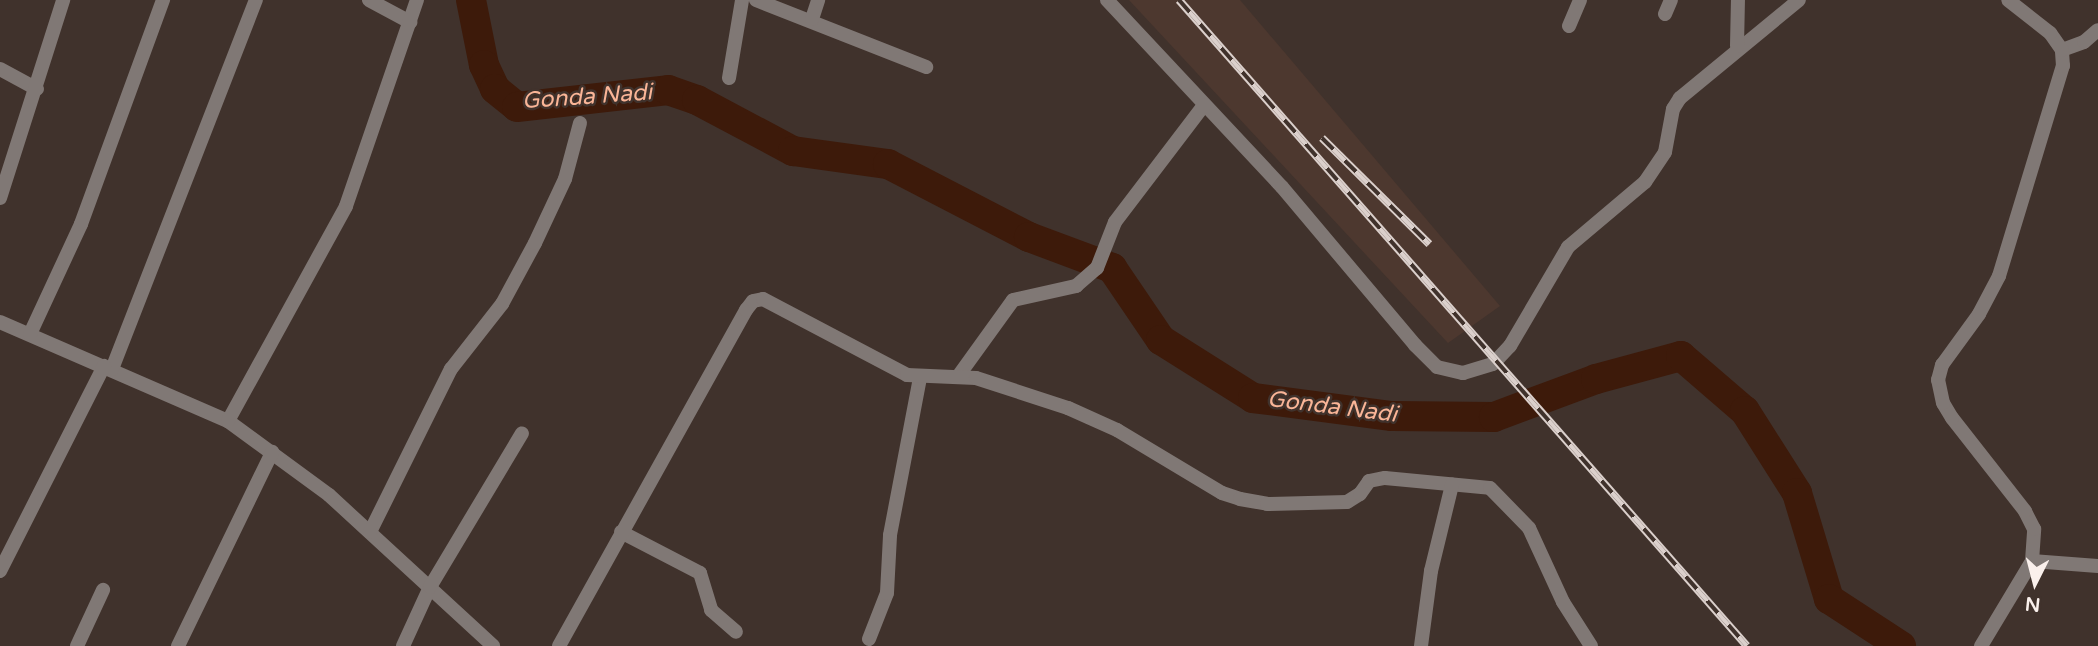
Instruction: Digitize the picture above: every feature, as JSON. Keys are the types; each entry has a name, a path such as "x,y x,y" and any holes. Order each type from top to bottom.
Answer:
{"street":[{"path":"0,198 64,0"},
{"path":"30,334 81,224 163,0"},
{"path":"0,571 108,367 256,0"},
{"path":"369,0 410,22"},
{"path":"228,421 346,206 417,0"},
{"path":"729,78 742,0"},
{"path":"756,0 812,19 926,67"},
{"path":"812,19 818,0"},
{"path":"1107,0 1282,187 1415,345 1437,367 1463,373 1493,364 1510,346 1568,247 1645,181 1660,162 1680,98 1737,46 1798,0"},
{"path":"1569,26 1580,0"},
{"path":"1737,46 1738,0"},
{"path":"1981,646 2032,561 2034,529 2025,511 1952,418 1943,403 1938,380 1942,365 1999,276 2060,88 2062,50 2050,33 2008,0"},
{"path":"2062,50 2084,42 2098,30"},
{"path":"0,69 37,89"},
{"path":"959,375 1013,300 1076,286 1097,268 1115,222 1204,105"},
{"path":"370,532 451,369 502,304 535,243 565,179 580,124"},
{"path":"559,646 753,301 773,302 889,367 920,377 959,375 1068,408 1117,430 1222,494 1240,499 1267,504 1347,502 1360,494 1368,481 1385,478 1490,488 1529,528 1563,602 1591,646"},
{"path":"0,322 228,421 272,452 370,532 493,646"},
{"path":"869,639 887,593 890,535 920,377"},
{"path":"403,646 430,587 522,433"},
{"path":"178,646 272,452"},
{"path":"1421,646 1431,571 1452,485"},
{"path":"621,532 690,564 705,581 711,610 736,632"},
{"path":"2032,561 2098,565"},
{"path":"77,646 103,590"}],"shaded area":[{"path":"1129,0 1240,0 1500,306 1448,343"}],"waterway":[{"name":"Gonda Nadi","path":"471,0 484,65 495,89 517,107 668,90 697,100 793,151 888,164 1029,237 1112,268 1161,340 1253,398 1392,416 1494,417 1596,379 1681,356 1745,411 1797,493 1829,599 1901,646"}],"railway":[{"path":"1179,0 1747,646"},
{"path":"1322,138 1429,244"}]}
